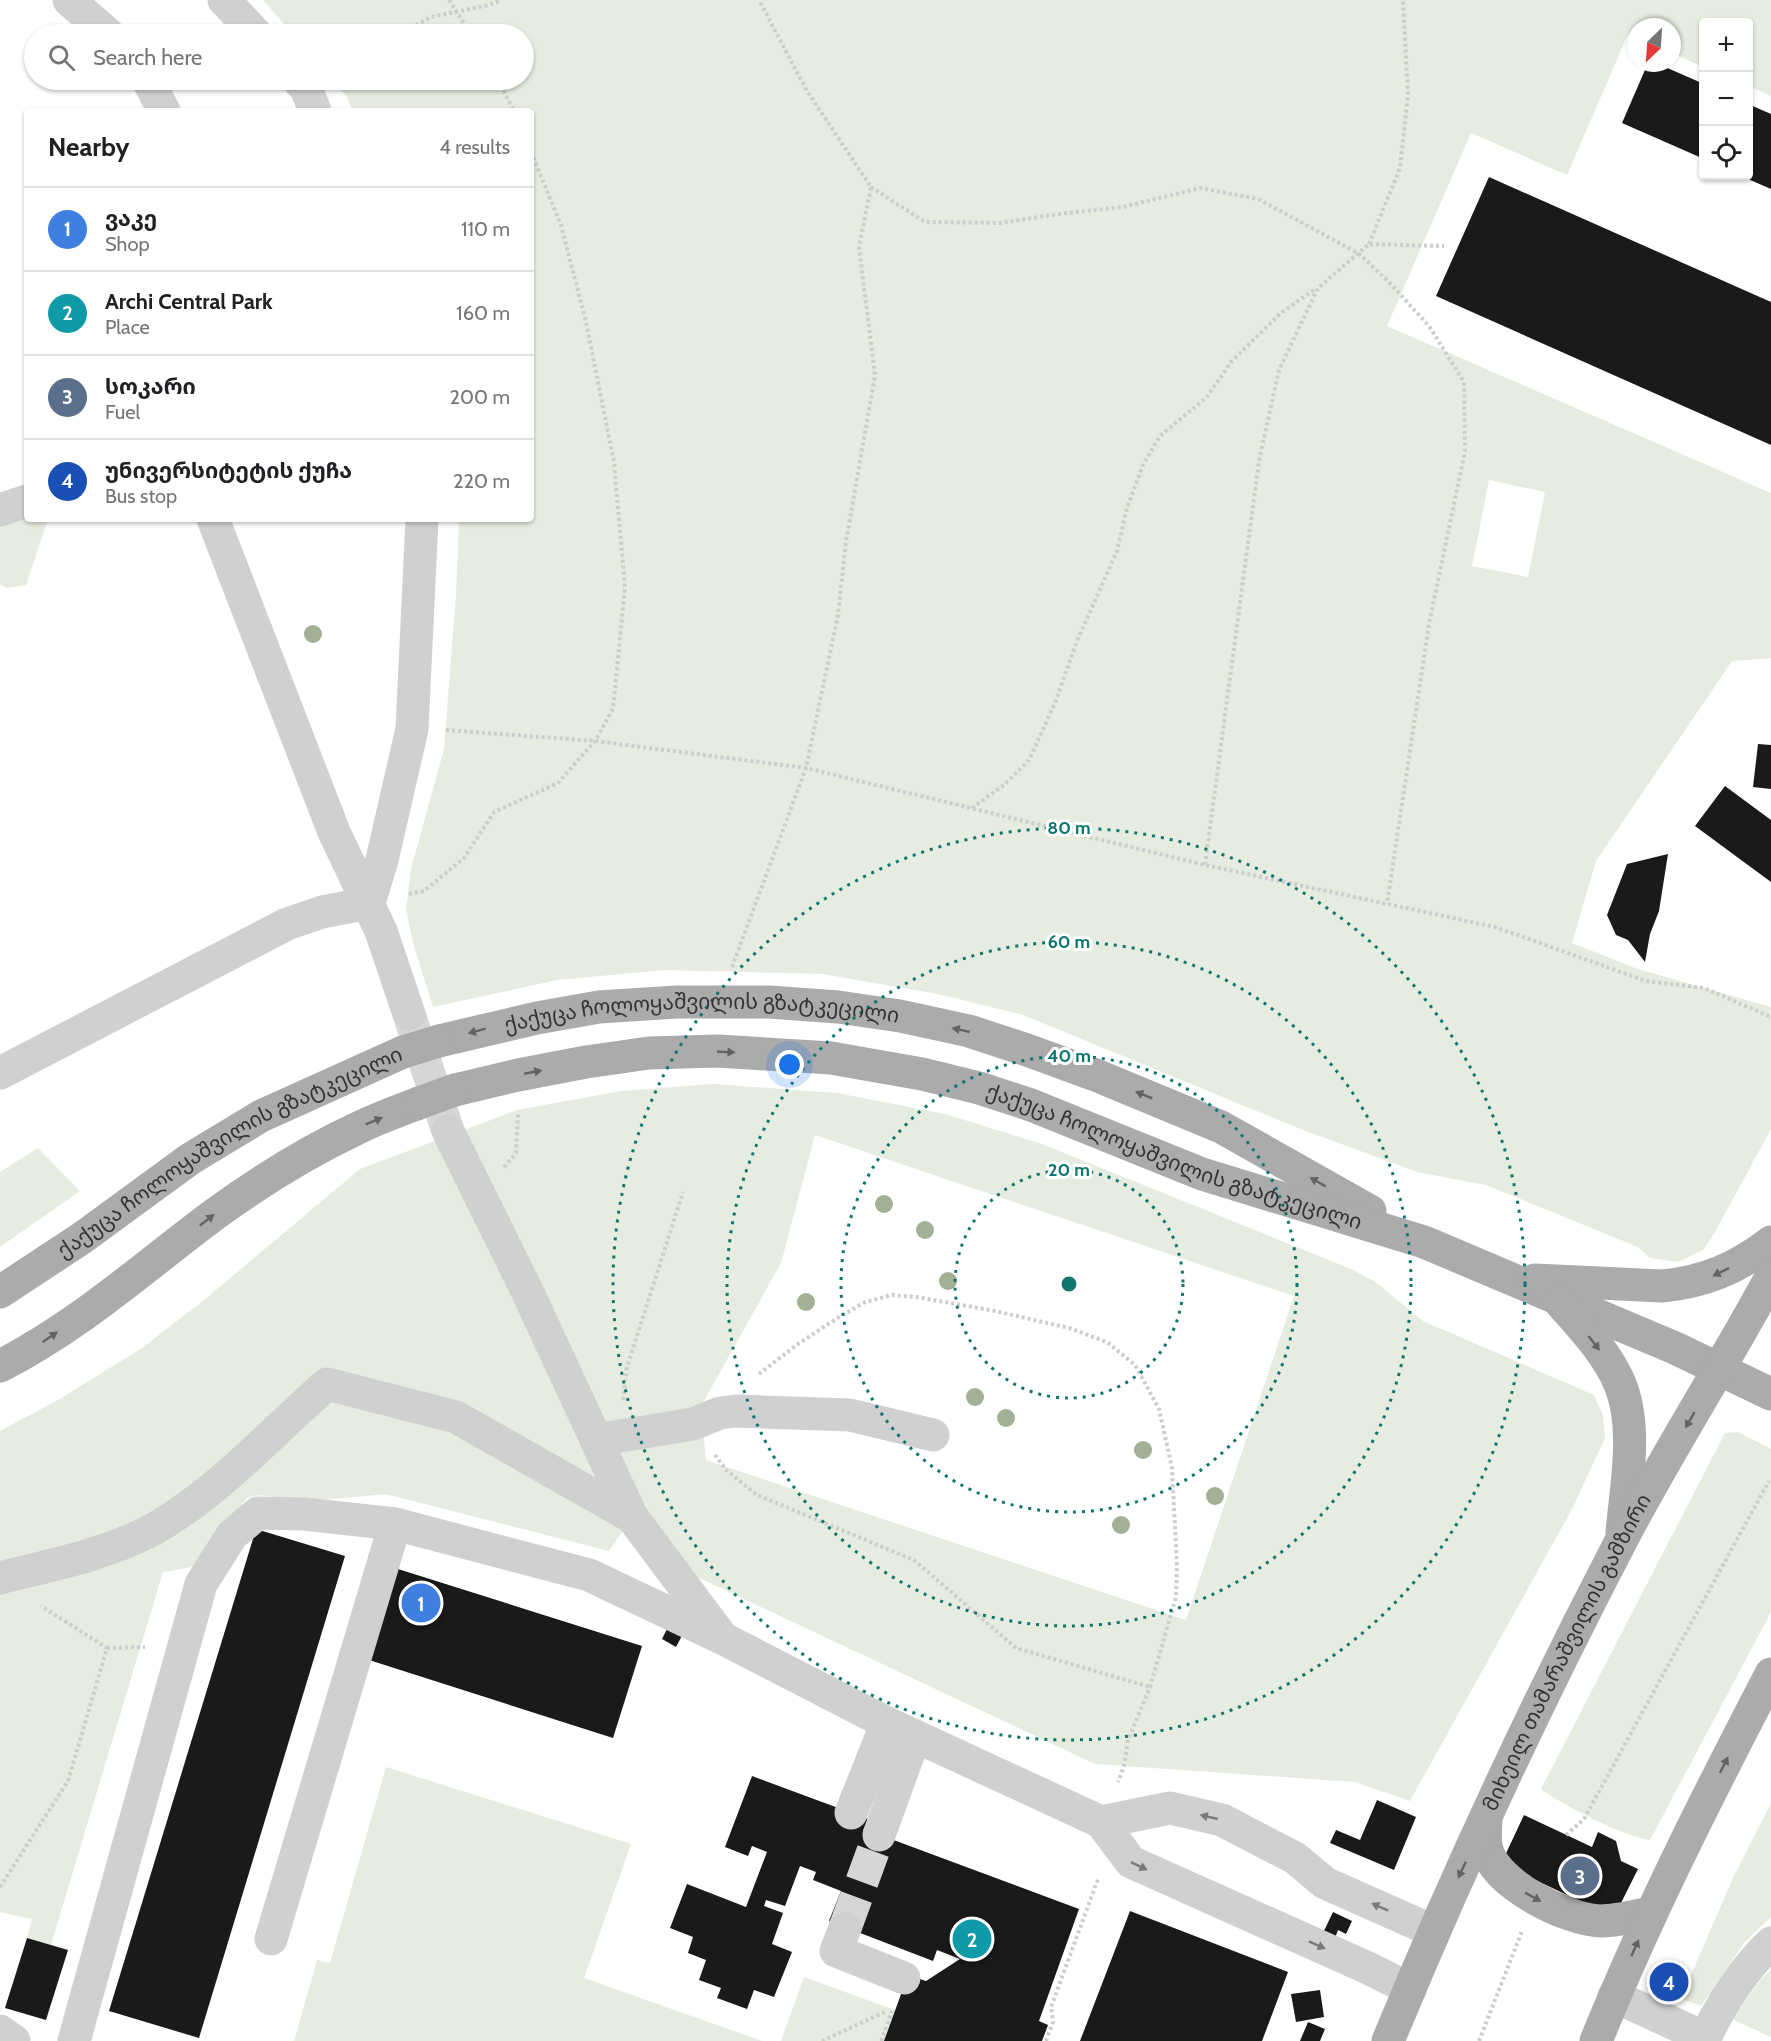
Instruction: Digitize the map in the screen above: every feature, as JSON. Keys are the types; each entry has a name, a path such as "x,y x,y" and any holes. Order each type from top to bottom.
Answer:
{"main road":[{"name":"ქაქუცა ჩოლოყაშვილის გზატკეცილი","path":"0,1292 82,1238 190,1159 261,1116 403,1052 439,1041 537,1018 599,1007 677,1002 769,1002 838,1007 900,1016 969,1031 1098,1076 1221,1127 1424,1242"},
{"name":"ქაქუცა ჩოლოყაშვილის გზატკეცილი","path":"0,1366 28,1352 98,1305 216,1213 269,1177 356,1128 455,1090 586,1062 649,1053 718,1051 831,1058 922,1074 1031,1104 1202,1174 1424,1242 1557,1298 1771,1394"},
{"path":"1512,1279 1662,1286 1682,1284 1716,1275 1771,1242"},
{"name":"მიხეილ თამარაშვილის გამზირი","path":"1388,2041 1433,1931 1486,1817 1622,1540 1771,1277"},
{"path":"1557,1298 1606,1359 1620,1384 1626,1405 1630,1437 1622,1540"},
{"path":"1596,2041 1651,1913 1697,1817 1771,1674"},
{"path":"1486,1817 1487,1849 1496,1868 1511,1884 1536,1899 1583,1918 1601,1921 1651,1913"}],"street":[{"path":"69,0 97,24"},
{"path":"224,0 247,24"},
{"path":"153,90 162,108"},
{"path":"307,90 314,108"},
{"path":"0,510 24,502"},
{"path":"214,522 334,832 381,931 409,1014"},
{"path":"369,903 382,860 412,729 422,522"},
{"path":"0,1073 287,924 322,912 369,903"},
{"path":"448,1131 608,1438 632,1517 722,1638"},
{"path":"0,1578 90,1555 151,1530 186,1508 242,1462 327,1384 456,1417 632,1517"},
{"path":"608,1438 707,1418 778,1411 850,1415 933,1435"},
{"path":"74,2041 201,1584 232,1535 258,1513 303,1514 395,1524 589,1575 722,1638 901,1729 1101,1822 1131,1862 1410,1989"},
{"path":"271,1939 395,1524"},
{"path":"851,1813 901,1729"},
{"path":"879,1835 901,1729"},
{"path":"1101,1822 1170,1808 1222,1820 1295,1858 1325,1883 1433,1931"},
{"path":"845,1928 836,1951 904,1978"},
{"path":"1614,1996 1705,2039 1727,2000 1761,1953 1771,1943"},
{"path":"0,2031 14,2041"}],"path":[{"path":"449,0 465,24"},
{"path":"418,24 431,17 489,5 501,0"},
{"path":"759,0 807,91 871,187 925,222 1000,223 1123,207 1200,188 1258,200 1359,253 1429,326 1464,382 1465,451 1429,624 1387,904"},
{"path":"971,808 1004,785 1029,759 1056,703 1077,641 1118,551 1127,508 1143,465 1160,436 1207,398 1231,362 1281,313 1318,288 1369,244 1400,168 1408,95 1403,0"},
{"path":"503,90 512,108"},
{"path":"369,903 424,891 464,858 494,812 558,783 595,741 613,709 625,587 614,462 586,322 561,225 534,159"},
{"path":"729,976 806,768 838,615 846,542 875,375 859,247 871,187"},
{"path":"1369,244 1444,246"},
{"path":"1205,866 1259,461 1279,370 1318,288"},
{"path":"412,729 595,741 806,768 1205,866 1495,927 1646,981 1704,988 1771,1017"},
{"path":"481,1195 516,1153 518,1111"},
{"path":"608,1438 627,1367 683,1192"},
{"path":"1124,1766 1128,1740 1150,1687 1176,1597 1172,1468 1160,1410 1136,1365 1107,1342 1070,1328 995,1311 917,1297 892,1295 865,1302 798,1344 707,1418 726,1470 757,1495 914,1560 1016,1648 1150,1687"},
{"path":"1566,1835 1584,1819 1769,1481"},
{"path":"0,1887 68,1781 107,1648 38,1604"},
{"path":"1046,2041 1053,2022 1051,2007 1097,1879 1131,1862"},
{"path":"1479,2041 1522,1930"},
{"path":"822,2041 893,2008 881,2041"}],"shaded area":[{"path":"263,0 1771,0 1771,96 1753,88 1753,18 1699,18 1699,65 1681,57 1681,18 1627,18 1627,36 1567,175 1471,133 1387,326 1771,493 1771,658 1732,661 1596,861 1572,943 1638,969 1771,1007 1771,1129 1703,1250 1678,1262 1650,1258 1638,1247 1486,1185 1417,1172 1298,1128 1023,1015 938,994 823,974 665,970 557,980 433,1007 414,946 406,910 411,869 444,749 456,594 459,522 534,522 534,108 352,108 341,90 534,90 534,24 284,24","holes":["1489,480 1545,492 1528,577 1472,566"]},
{"path":"24,501 24,522 47,522 26,585 7,588 0,584 0,521"},
{"path":"713,1084 837,1093 945,1114 1042,1144 1351,1269 1374,1281 1423,1321 1594,1395 1603,1415 1605,1438 1572,1509 1410,1801 1355,1782 1095,1764 693,1575 624,1529 609,1551 386,1494 310,1501 259,1495 247,1498 198,1566 163,1572 51,1945 27,1938 32,1919 0,1912 0,1431 58,1400 142,1348 204,1300 360,1169 517,1110 621,1091","holes":["815,1135 1294,1296 1186,1620 706,1460 701,1406 781,1263"]},
{"path":"38,1148 80,1191 0,1247 0,1172"},
{"path":"1738,1432 1771,1449 1771,1612 1650,1840 1594,1819 1541,1789 1725,1433"},
{"path":"386,1767 631,1844 584,1978 762,2041 294,2041 317,1960 330,1963"},
{"path":"1771,1803 1771,1917 1744,1943 1701,2006 1681,1998 1734,1876"},
{"path":"1771,1969 1771,2037 1732,2019"},
{"path":"804,1977 895,2010 884,2041 781,2041"}],"building":[{"path":"1644,72 1677,72 1699,82 1699,157 1622,123"},
{"path":"1753,106 1771,114 1771,189 1750,180 1753,180"},
{"path":"1489,177 1771,302 1771,445 1436,296"},
{"path":"1758,744 1771,745 1771,789 1753,787"},
{"path":"1725,786 1771,820 1771,882 1695,826"},
{"path":"1668,854 1659,911 1650,934 1645,962 1628,940 1616,935 1607,915 1627,864"},
{"path":"256,1529 345,1556 199,2038 109,2011"},
{"path":"398,1569 642,1646 613,1738 369,1660"},
{"path":"671,1621 686,1628 676,1647 662,1639"},
{"path":"752,1776 868,1819 864,1829 1079,1909 1039,2021 1048,2025 1042,2041 884,2041 908,1975 926,1981 960,1959 937,1950 933,1961 829,1921 841,1891 813,1880 816,1872 800,1866 785,1906 766,1900 764,1906 783,1913 772,1944 792,1952 774,1997 754,1990 747,2009 717,1998 721,1988 699,1980 706,1960 688,1953 693,1937 670,1928 687,1884 746,1907 767,1852 752,1846 748,1856 725,1847"},
{"path":"1377,1800 1416,1817 1394,1870 1330,1843 1336,1830 1360,1840"},
{"path":"1524,1815 1592,1847 1598,1832 1616,1841 1621,1861 1638,1869 1614,1917 1501,1864"},
{"path":"1130,1911 1288,1972 1262,2041 1080,2041"},
{"path":"1333,1912 1352,1921 1346,1934 1338,1930 1335,1938 1323,1933"},
{"path":"27,1938 68,1950 46,2020 5,2008"},
{"path":"1320,1990 1324,2017 1296,2022 1291,1994"},
{"path":"1308,2022 1325,2029 1320,2041 1300,2041"}],"tunnel":[{"path":"409,1014 448,1131"},
{"path":"845,1928 879,1835"}],"place":[{"name":"ვაკე","path":"421,1603"},
{"name":"სოკარი","path":"1580,1876"},
{"name":"Archi Central Park","path":"972,1939"},
{"name":"უნივერსიტეტის ქუჩა","path":"1669,1982"}]}
